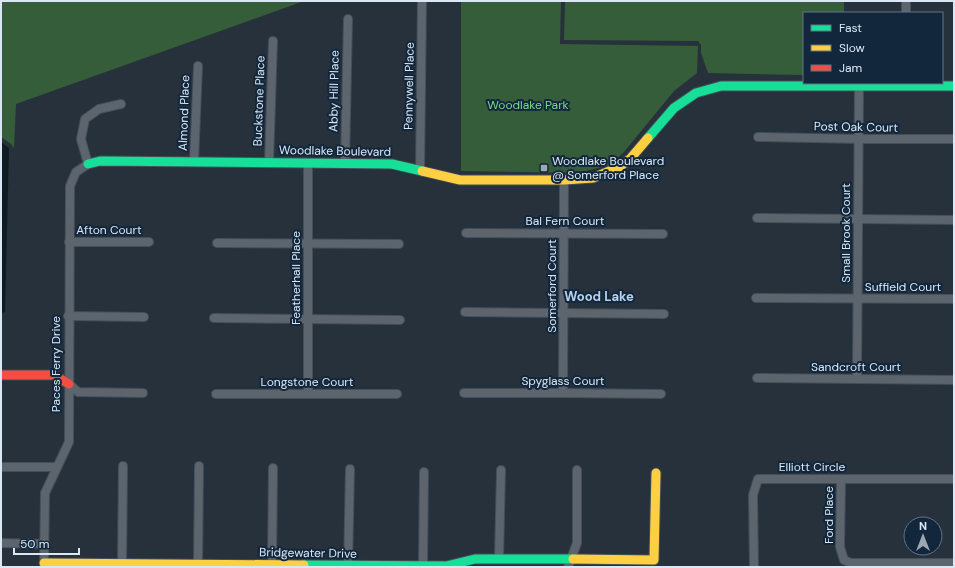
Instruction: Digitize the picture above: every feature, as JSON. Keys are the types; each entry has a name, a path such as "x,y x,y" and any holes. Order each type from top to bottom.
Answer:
{"street":[{"name":"Pennywell Place","path":"420,170 422,1"},
{"path":"906,1 906,12"},
{"name":"Abby Hill Place","path":"345,163 348,19"},
{"name":"Buckstone Place","path":"269,162 273,41"},
{"name":"Almond Place","path":"194,162 198,66"},
{"name":"Woodlake Boulevard","path":"88,164 100,161 392,164 460,180 564,180 593,178 619,167 630,159 674,108 696,93 721,86 954,86"},
{"name":"Small Brook Court","path":"857,379 859,86"},
{"path":"88,164 80,139 85,119 99,109 121,104"},
{"name":"Post Oak Court","path":"758,137 954,139"},
{"name":"Featherhall Place","path":"308,162 308,394"},
{"name":"Paces Ferry Drive","path":"44,565 45,493 68,442 68,242 70,186 76,172 88,164"},
{"name":"Somerford Court","path":"563,393 564,180"},
{"path":"757,218 954,220"},
{"name":"Bal Fern Court","path":"466,233 663,234"},
{"name":"Afton Court","path":"68,242 149,242"},
{"path":"217,243 399,244"},
{"name":"Suffield Court","path":"756,298 954,299"},
{"path":"465,312 664,314"},
{"path":"68,316 144,317"},
{"path":"214,318 400,320"},
{"path":"1,375 54,375 78,392 142,393"},
{"name":"Sandcroft Court","path":"758,378 954,380"},
{"name":"Longstone Court","path":"216,394 397,394"},
{"name":"Spyglass Court","path":"464,394 661,394"},
{"path":"122,565 123,466"},
{"path":"198,566 199,466"},
{"path":"1,467 57,468"},
{"path":"272,566 273,468"},
{"path":"348,566 350,469"},
{"path":"499,558 501,470"},
{"path":"569,563 577,543 577,470"},
{"path":"423,566 424,472"},
{"name":"Bridgewater Drive","path":"44,565 446,566 475,559 499,558 569,563 654,560 656,473"},
{"name":"Elliott Circle","path":"754,567 753,496 758,479 954,479"},
{"name":"Ford Place","path":"841,479 840,547 844,560 851,563 954,563"},
{"path":"1,543 44,544"}],"green space":[{"path":"1,1 304,1 16,104 14,148 1,137"},
{"name":"Woodlake Park","path":"461,1 561,1 560,44 698,46 697,73 674,91 624,152 610,165 578,173 461,171"},
{"path":"565,1 844,1 844,12 803,12 803,75 708,73 701,53 701,45 698,41 564,40"}],"shaded area":[{"path":"1,142 9,148 5,312 1,313"}],"traffic: fast":[{"path":"648,138 674,108 696,93 721,86 954,86"},
{"path":"88,164 100,161 392,164 422,171"},
{"path":"304,565 446,566 475,559 573,559"}],"traffic: slow":[{"path":"422,171 460,180 564,180 593,178 619,167 630,159 648,138"},
{"path":"573,559 654,560 656,473"},
{"path":"44,563 304,565"}],"traffic: jam":[{"path":"1,375 54,375 69,384"}],"place":[{"name":"Woodlake Boulevard @ Somerford Place","path":"544,168"}],"district":[{"name":"Wood Lake","path":"599,296"}]}
